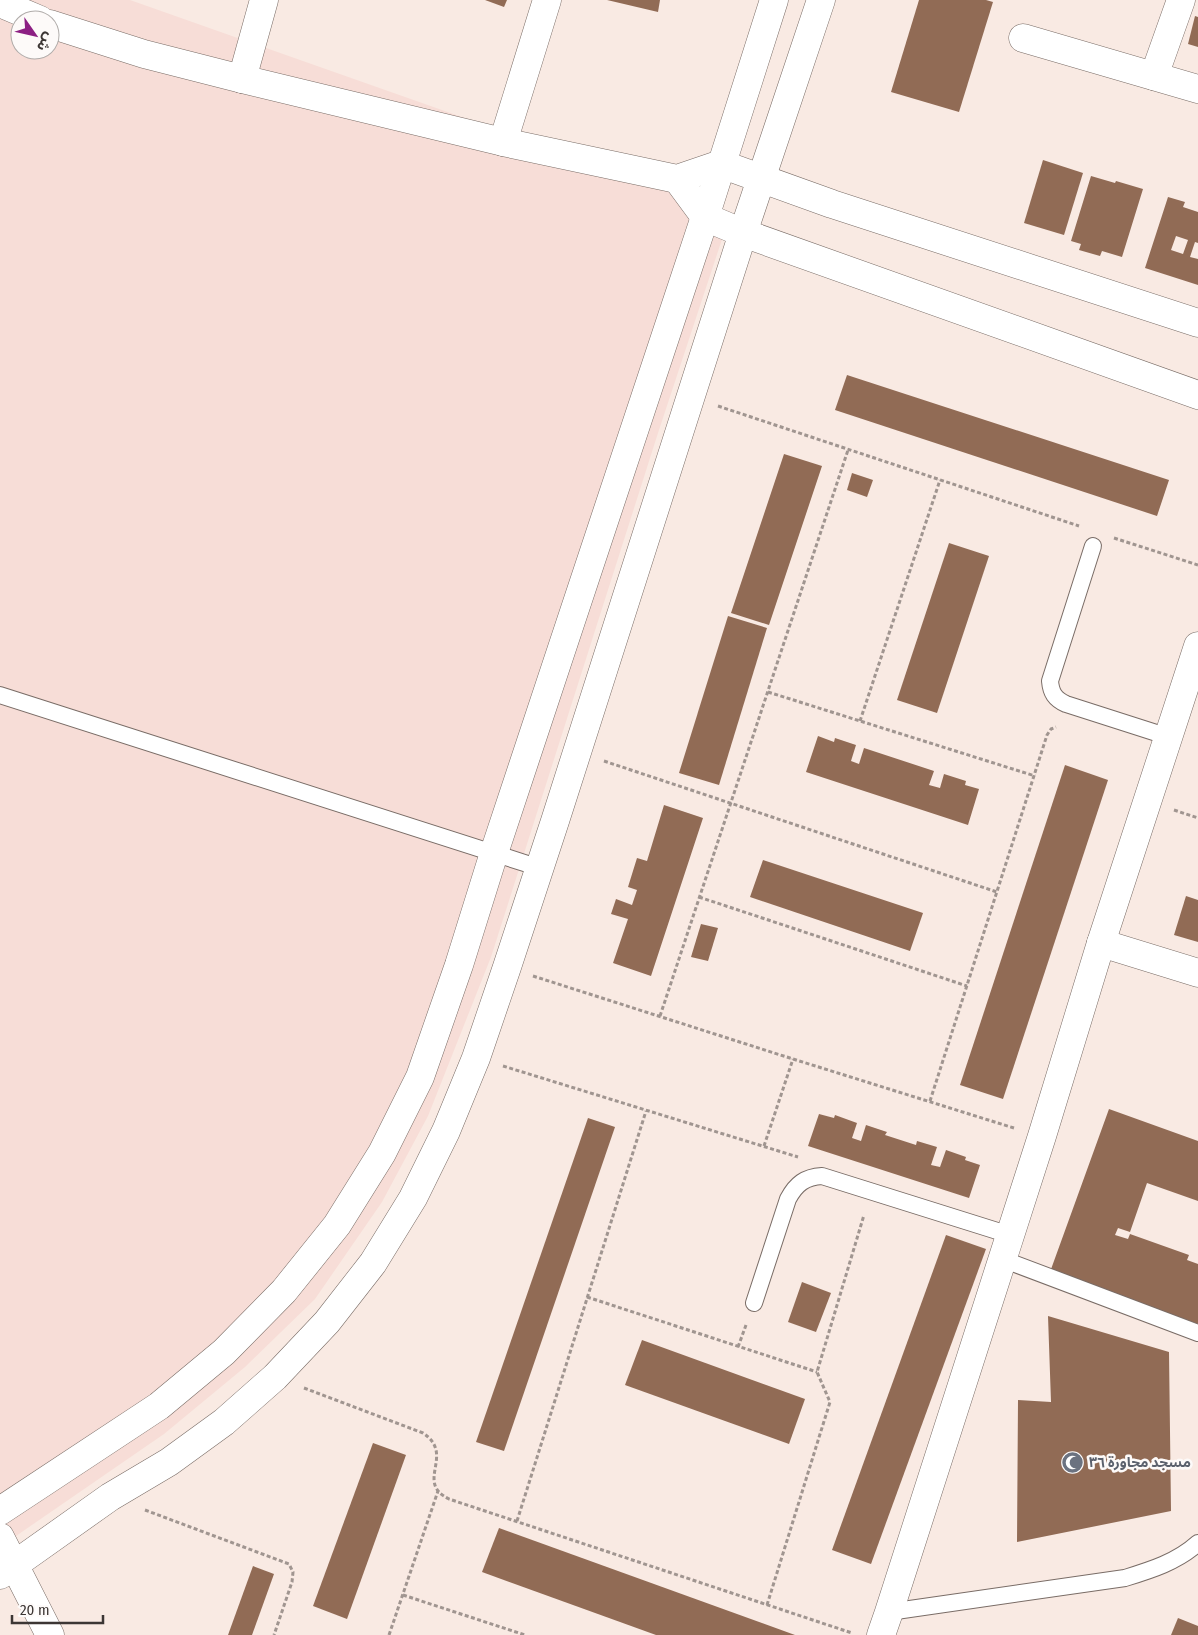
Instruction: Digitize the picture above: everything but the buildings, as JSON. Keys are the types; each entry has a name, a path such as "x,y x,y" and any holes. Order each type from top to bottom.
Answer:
{"street":[{"path":"242,79 264,0"},
{"path":"503,142 547,0"},
{"path":"0,1511 159,1406 224,1352 284,1291 336,1225 382,1153 420,1077 460,965 494,853 705,216 774,0"},
{"path":"7,1570 110,1497 169,1462 216,1428 275,1377 327,1322 373,1262 413,1198 446,1131 476,1058 507,967 742,234 821,0"},
{"path":"1154,76 1181,0"},
{"path":"0,3 16,10"},
{"path":"60,27 144,54 242,79 503,142 677,179 721,164 842,207 1198,323"},
{"path":"1023,38 1198,89"},
{"path":"677,179 705,216 742,234 1198,395"},
{"path":"885,1624 1042,1136 1101,942 1198,646"},
{"path":"1101,942 1198,973"},
{"path":"0,1538 7,1570 50,1635"}],"lane":[{"path":"1093,546 1050,681 1051,692 1058,700 1066,704 1169,737"},
{"path":"0,695 540,868"},
{"path":"754,1303 793,1189 806,1179 822,1176 871,1191 1006,1247 1198,1333"},
{"path":"885,1624 1125,1578 1160,1567 1198,1543"}],"path":[{"path":"691,397 1079,526"},
{"path":"660,1016 848,450"},
{"path":"860,721 940,480"},
{"path":"1107,535 1198,565"},
{"path":"768,692 1035,776"},
{"path":"930,1101 1047,735 1051,729 1059,726"},
{"path":"577,752 998,892"},
{"path":"699,897 967,986"},
{"path":"507,967 793,1059 1042,1136"},
{"path":"476,1058 801,1158"},
{"path":"764,1146 793,1059"},
{"path":"517,1521 646,1111"},
{"path":"767,1605 830,1402 817,1372 871,1191"},
{"path":"587,1296 817,1372"},
{"path":"275,1377 430,1437 437,1450 433,1478 438,1491 449,1499 858,1635"},
{"path":"389,1635 438,1491"},
{"path":"110,1497 289,1564 292,1568 293,1577 274,1635"},
{"path":"403,1595 525,1635"}],"shaded area":[{"path":"0,0 130,0 731,212 658,433 491,957 428,1116 382,1202 315,1299 245,1367 164,1434 0,1547"}],"place":[{"name":"مسجد مجاورة ٣٦","path":"1073,1462"}]}
